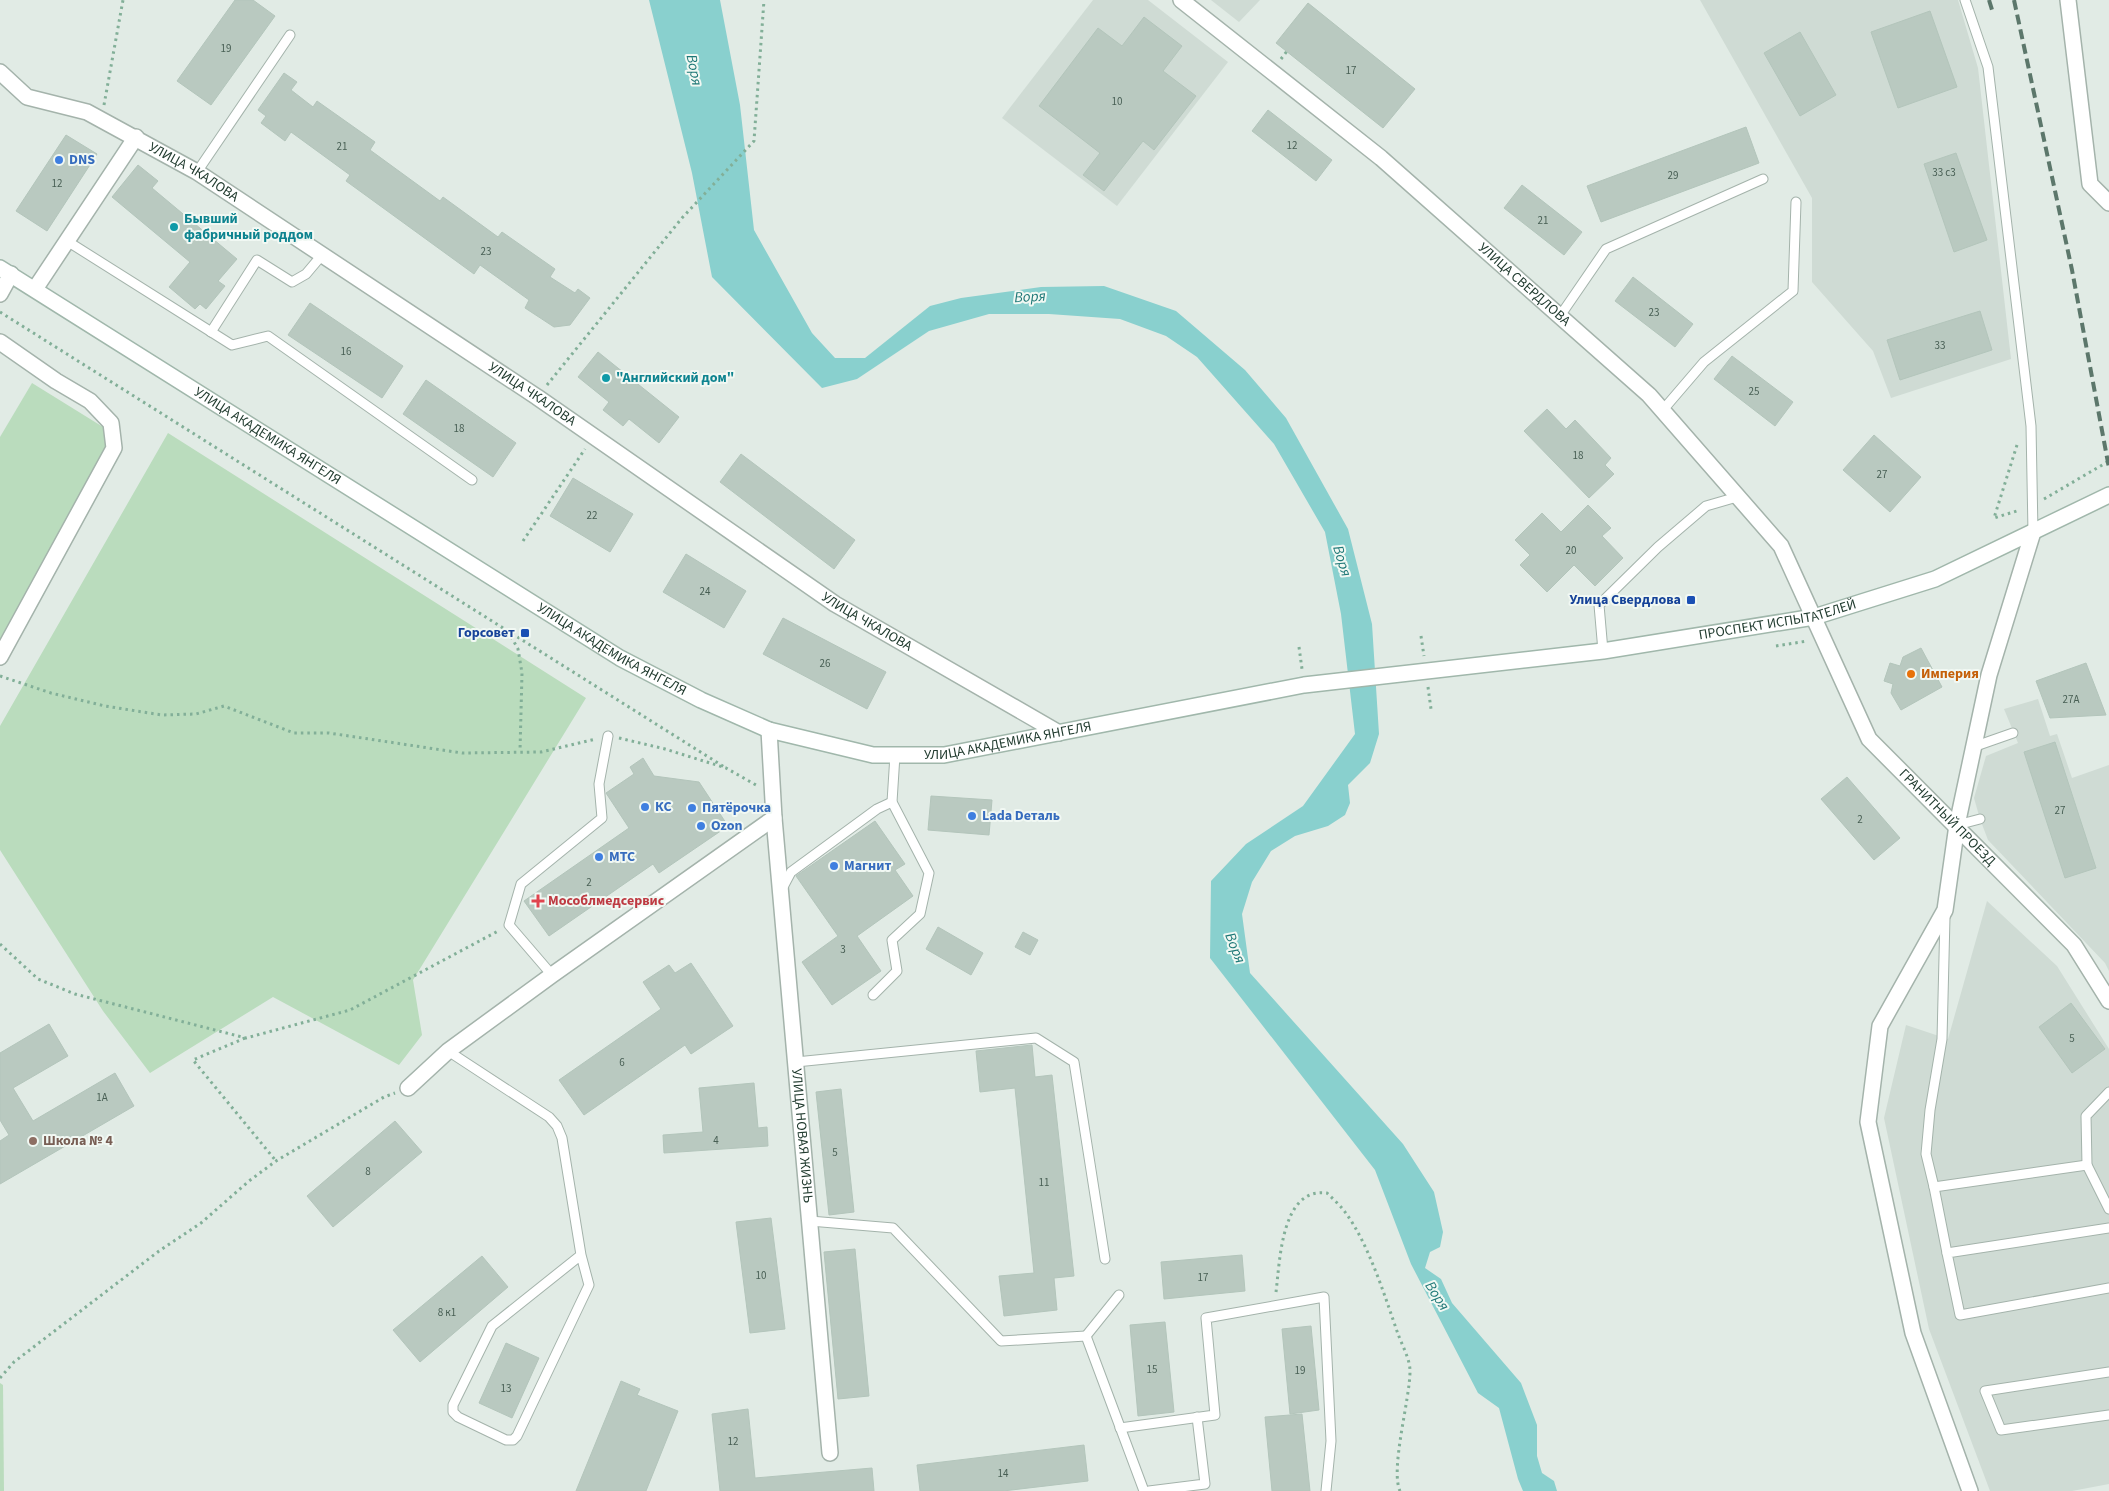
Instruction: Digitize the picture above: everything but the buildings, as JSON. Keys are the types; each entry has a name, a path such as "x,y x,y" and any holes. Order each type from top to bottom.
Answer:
{"street":[{"name":"УЛИЦА СВЕРДЛОВА","path":"1181,0 1381,158 1649,395 1781,546 1814,617"},
{"path":"2068,0 2090,184 2109,203"},
{"name":"УЛИЦА ЧКАЛОВА","path":"0,72 27,98 87,112 101,121 136,137 197,172 537,397 835,604 1059,732"},
{"path":"35,290 136,137"},
{"path":"0,294 5,271"},
{"name":"УЛИЦА АКАДЕМИКА ЯНГЕЛЯ","path":"5,271 620,658 701,700 769,730 873,756 944,755 1304,684 1427,671"},
{"path":"0,342 56,381 90,400 111,423 114,448 0,657"},
{"name":"ПРОСПЕКТ ИСПЫТАТЕЛЕЙ","path":"1427,671 1603,651 1814,617 1935,579 2109,496"},
{"path":"1970,1491 1913,1333 1868,1122 1880,1026 1945,910 1956,825 1988,675 2033,532"},
{"name":"ГРАНИТНЫЙ ПРОЕЗД","path":"1814,617 1869,739 2074,945 2109,1000"},
{"name":"УЛИЦА НОВАЯ ЖИЗНЬ","path":"769,730 780,892 830,1453"},
{"path":"408,1088 448,1051 774,818"}],"lane":[{"path":"1965,0 1988,68 2031,426 2033,532"},
{"path":"197,172 290,35"},
{"path":"1560,316 1606,249 1763,179"},
{"path":"1662,411 1704,362 1793,291 1796,202"},
{"path":"67,241 232,345 268,336 472,480"},
{"path":"211,332 257,260 292,282 306,274 322,255"},
{"path":"1603,651 1599,605 1658,547 1706,506 1737,497"},
{"path":"1973,747 2013,733"},
{"path":"552,975 509,925 521,884 602,818 599,784 608,736"},
{"path":"873,995 897,971 892,940 920,914 929,873 892,802 895,755"},
{"path":"780,892 791,872 877,809 892,802"},
{"path":"1956,825 1980,819"},
{"path":"1945,910 1942,1039 1930,1110 1926,1154 1960,1315 2109,1288"},
{"path":"796,1062 1036,1038 1074,1062 1105,1259"},
{"path":"448,1051 549,1117 557,1126 562,1138 581,1255 589,1285 518,1436 512,1440 506,1440 458,1417 453,1412 453,1405 492,1326 581,1255"},
{"path":"2109,1092 2086,1116 2087,1165 2109,1210"},
{"path":"1934,1187 2087,1165"},
{"path":"810,1221 893,1228 1001,1341 1086,1336 1119,1295"},
{"path":"1947,1253 2109,1228"},
{"path":"1120,1428 1214,1415 1206,1318 1324,1297 1331,1441 1326,1491"},
{"path":"1086,1336 1144,1491"},
{"path":"2109,1372 1985,1391 2001,1430 2109,1415"},
{"path":"1149,1491 1205,1484 1197,1417"}],"path":[{"path":"101,121 124,0"},
{"path":"537,397 682,218 754,141 764,0"},
{"path":"0,312 726,768 750,782 773,792"},
{"path":"523,541 594,436"},
{"path":"508,630 518,649 522,673 520,752"},
{"path":"1776,646 1823,638"},
{"path":"1299,648 1304,684"},
{"path":"1427,671 1431,708"},
{"path":"0,676 105,706 162,715 196,714 224,706 294,733 329,733 462,753 541,752 608,736 665,748 726,768"},
{"path":"276,1161 193,1060 246,1038 350,1010 509,925"},
{"path":"0,944 38,979 75,994 246,1038"},
{"path":"0,1378 14,1362 159,1251 201,1223 249,1181 276,1161 384,1097 408,1088"},
{"path":"1274,1306 1280,1250 1286,1228 1298,1203 1316,1191 1328,1193 1346,1213 1363,1243 1410,1368 1405,1418 1398,1456 1397,1485 1400,1491"}],"shaded area":[{"path":"1093,0 1148,0 1228,62 1117,206 1002,118"},
{"path":"1211,0 1260,0 1239,22"},
{"path":"1700,0 1958,0 1978,68 2011,359 1891,398 1873,351 1812,282 1812,198"},
{"path":"2038,699 2050,736 2057,734 2072,778 2109,765 2109,971 2105,963 1988,840 1974,798 1986,756 2018,743 2004,709"},
{"path":"1987,901 2057,966 2109,1049 2109,1484 2072,1491 1990,1491 1929,1329 1884,1118 1906,1025 1948,1039"}],"green space":[{"path":"32,383 103,427 109,463 0,648 0,437"},
{"path":"168,433 586,698 413,980 422,1035 399,1065 273,997 150,1073 103,1011 0,850 0,726"},
{"path":"0,1383 3,1385 4,1491 0,1491"}],"water":[{"name":"Воря","path":"649,0 720,0 740,105 754,230 812,333 835,358 865,358 930,306 961,298 1041,287 1104,286 1176,311 1245,370 1286,418 1348,529 1372,624 1379,734 1370,763 1348,785 1350,803 1345,815 1328,826 1295,836 1271,851 1252,882 1242,914 1250,973 1403,1144 1434,1192 1443,1232 1440,1247 1430,1252 1425,1268 1441,1279 1452,1303 1521,1383 1537,1425 1537,1456 1542,1473 1554,1481 1557,1491 1523,1491 1499,1408 1478,1393 1411,1264 1375,1170 1210,958 1211,881 1246,844 1303,806 1355,734 1341,614 1325,532 1274,444 1197,357 1166,336 1120,319 1049,314 989,314 929,331 857,379 822,388 712,277 692,173"}],"railway":[{"path":"1989,0 1993,13"},
{"path":"2014,0 2072,270 2109,468"}],"place":[{"name":"DNS","path":"59,160"},
{"name":"Бывший фабричный роддом","path":"174,227"},
{"name":"\"Английский дом\"","path":"606,378"},
{"name":"Улица Свердлова","path":"1691,600"},
{"name":"Горсовет","path":"525,633"},
{"name":"Империя","path":"1911,674"},
{"name":"КС","path":"645,807"},
{"name":"Пятёрочка","path":"692,808"},
{"name":"Lada Dеталь","path":"972,816"},
{"name":"Ozon","path":"701,826"},
{"name":"МТС","path":"599,857"},
{"name":"Магнит","path":"834,866"},
{"name":"Мособлмедсервис","path":"538,901"},
{"name":"Школа № 4","path":"33,1141"}]}
